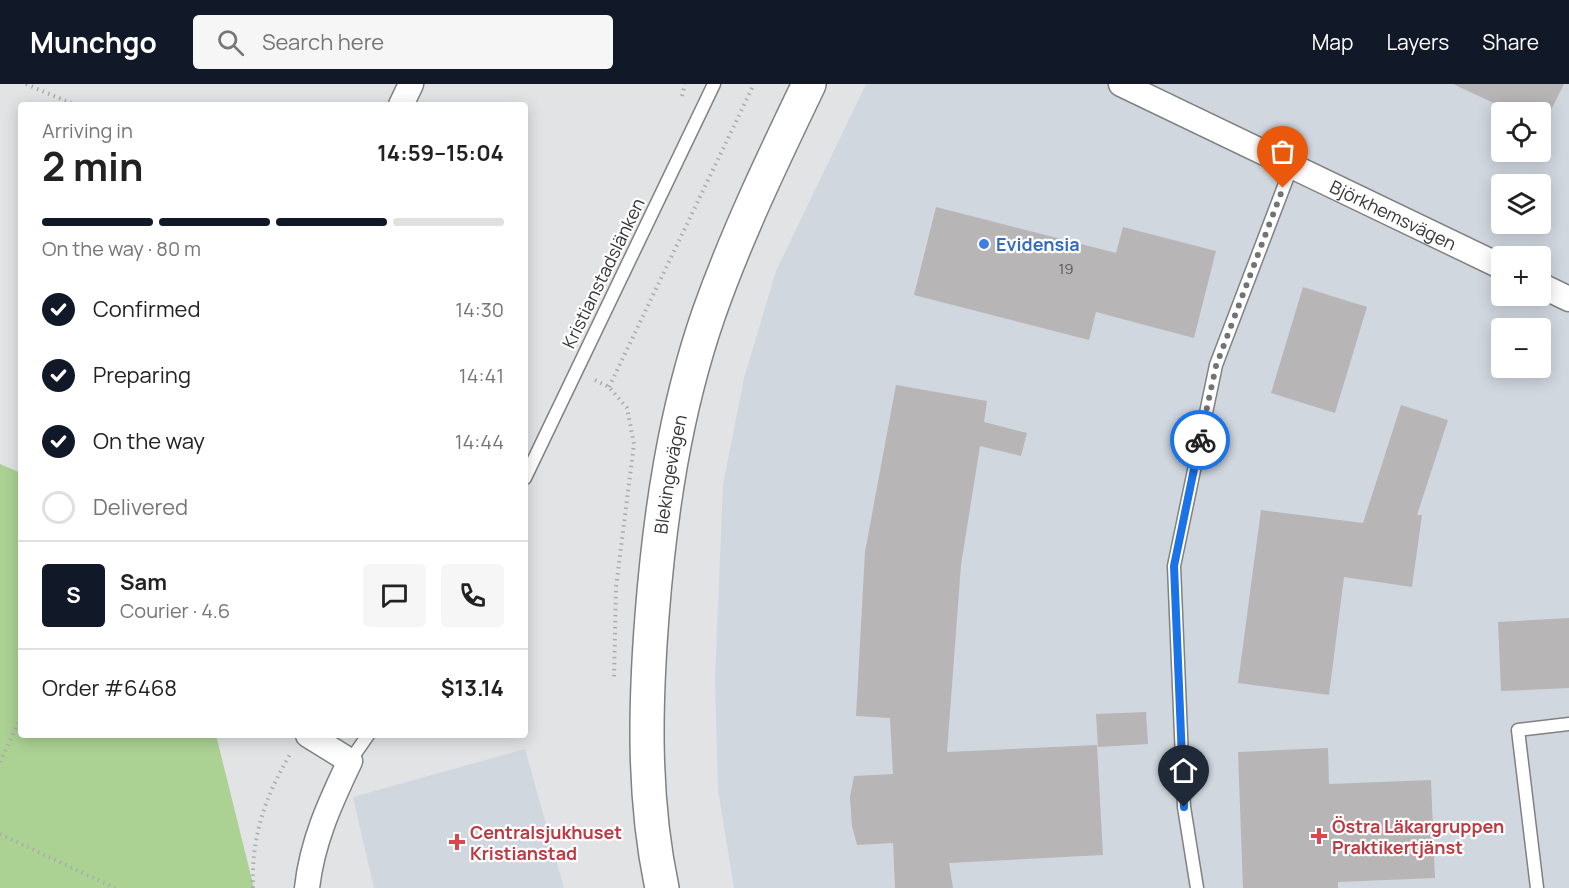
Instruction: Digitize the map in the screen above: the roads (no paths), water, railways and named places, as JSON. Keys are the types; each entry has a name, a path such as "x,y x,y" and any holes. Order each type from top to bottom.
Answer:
{"main road":[{"name":"Blekingevägen","path":"662,888 647,783 648,665 657,556 669,461 688,382 713,304 754,200 809,84"}],"street":[{"path":"402,102 411,84"},
{"name":"Björkhemsvägen","path":"1120,84 1291,168 1491,262"},
{"path":"1551,290 1569,298"},
{"path":"303,740 350,761 323,818 309,868 307,888"}],"lane":[{"name":"Kristianstadslänken","path":"528,472 714,84"},
{"path":"1197,888 1184,807 1174,566 1216,366 1291,168"},
{"path":"1537,888 1518,730 1569,724"},
{"path":"350,761 366,738"}],"place":[{"name":"Evidensia","path":"984,244"},
{"name":"Östra Läkargruppen Praktikertjänst","path":"1319,836"},
{"name":"Centralsjukhuset Kristianstad","path":"457,842"}]}
